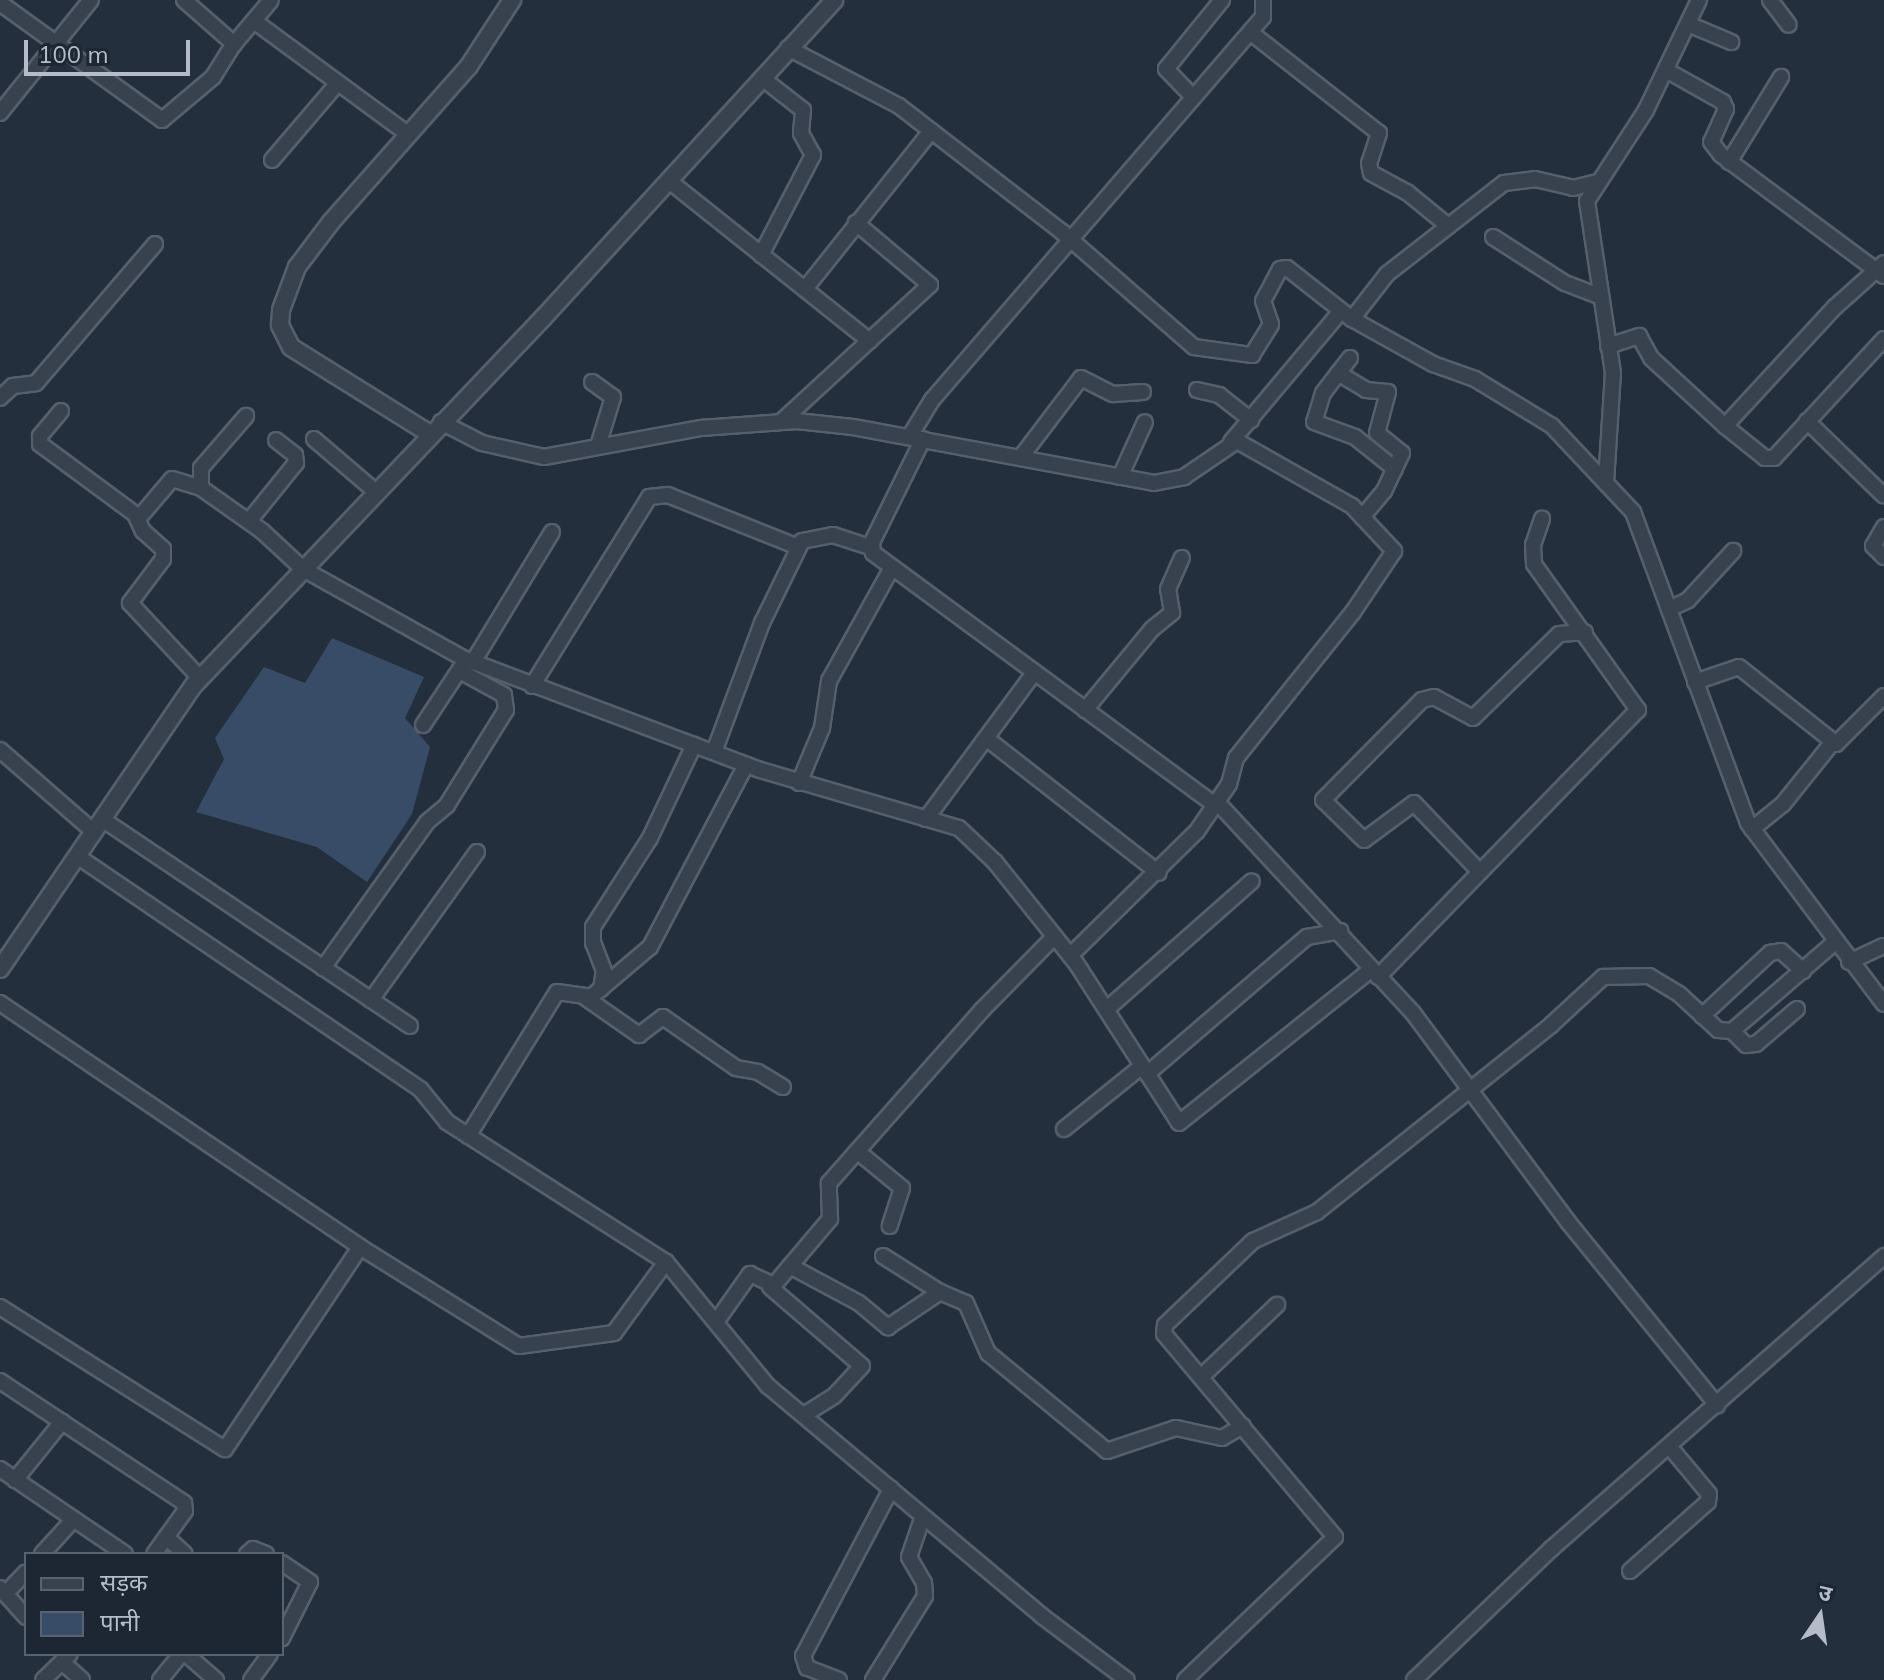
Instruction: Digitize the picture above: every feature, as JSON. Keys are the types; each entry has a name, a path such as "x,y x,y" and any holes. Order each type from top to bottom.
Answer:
{"street":[{"path":"0,113 91,0"},
{"path":"184,0 234,44"},
{"path":"0,3 162,120 217,72 234,44 271,0"},
{"path":"512,0 469,66 297,267 286,292 280,325 291,347 436,428 522,455 544,457 598,446 782,421 916,438 1120,477 1169,483 1231,442 1387,274 1447,225 1510,180 1535,179 1573,188 1597,182"},
{"path":"0,969 200,678 834,0"},
{"path":"1193,97 1166,69 1222,0"},
{"path":"871,547 932,400 1250,32 1267,11 1263,0"},
{"path":"1606,483 1613,373 1587,208 1597,182 1646,110 1699,0"},
{"path":"1770,0 1789,25"},
{"path":"254,21 408,134"},
{"path":"1688,24 1731,42"},
{"path":"1250,32 1379,133 1369,163 1371,173 1408,193 1447,225"},
{"path":"788,48 899,106 1070,239 1194,347 1252,355 1271,324 1263,301 1283,267 1346,315 1433,364 1475,379 1552,426 1633,512 1752,829 1849,962 1884,1004"},
{"path":"1666,70 1723,102 1726,109 1711,142 1729,162 1882,270 1835,307 1725,426"},
{"path":"1729,162 1781,77"},
{"path":"761,255 813,158 801,133 803,110 762,78"},
{"path":"272,160 337,84"},
{"path":"805,289 931,131"},
{"path":"668,180 870,341"},
{"path":"782,421 930,285 856,223"},
{"path":"1493,237 1565,283 1601,297"},
{"path":"0,398 13,386 36,383 155,244"},
{"path":"1608,346 1639,336 1651,358 1725,426 1769,459 1884,339"},
{"path":"1350,358 1318,403 1314,422 1355,437 1395,469"},
{"path":"1338,373 1366,390 1388,392 1376,430 1402,453 1395,469 1362,517"},
{"path":"1021,457 1081,378 1113,394 1143,392"},
{"path":"592,382 613,397 598,446"},
{"path":"1197,390 1219,395 1251,420"},
{"path":"61,411 40,436 40,444 138,519 164,554 132,598 132,608 200,678"},
{"path":"201,488 201,468 246,416"},
{"path":"1807,421 1884,496"},
{"path":"1120,477 1145,422"},
{"path":"314,439 347,462 376,492"},
{"path":"249,521 296,463 295,455 276,440"},
{"path":"1070,956 1159,873 1216,804 1229,784 1236,758 1353,612 1394,551 1344,500 1242,443 1231,442"},
{"path":"138,519 172,479 201,488 249,521 303,569 466,664 504,695 506,710 447,805 427,822 323,968"},
{"path":"532,686 649,497 668,495 798,547"},
{"path":"466,664 799,783 968,834 1070,956 1107,1009 1175,1119 1185,1123 1375,973 1638,710 1534,564 1533,545 1542,519"},
{"path":"1884,527 1873,546 1884,557"},
{"path":"423,725 552,532"},
{"path":"714,752 762,623 798,547 809,537 833,535 871,547 891,569 1216,804 1340,931 1413,1013 1470,1091 1717,1405"},
{"path":"1669,609 1688,600 1733,551"},
{"path":"1085,710 1094,705 1152,629 1172,613 1168,589 1182,558"},
{"path":"799,783 822,728 829,681 891,569"},
{"path":"1479,871 1414,803 1364,840 1323,800 1422,700 1434,697 1473,718 1559,634 1585,632"},
{"path":"1695,682 1739,667 1832,743 1840,744 1884,696"},
{"path":"926,819 1034,673"},
{"path":"986,738 1159,873"},
{"path":"1752,829 1783,804 1832,743"},
{"path":"601,989 604,971 593,943 593,927 650,838 694,745"},
{"path":"0,750 98,826 410,1026"},
{"path":"586,998 650,947 746,765"},
{"path":"371,1000 477,852"},
{"path":"77,856 421,1090 447,1122 666,1262 768,1386 1127,1680"},
{"path":"1107,1009 1252,881"},
{"path":"1064,1129 1144,1070 1307,937 1340,931"},
{"path":"770,1287 830,1219 829,1183 1054,937"},
{"path":"1732,1031 1835,942"},
{"path":"1849,962 1884,946"},
{"path":"1702,1016 1775,950 1803,971"},
{"path":"1185,1680 1335,1537 1164,1334 1165,1325 1253,1241 1317,1212 1470,1091 1603,977 1631,972 1649,976 1679,994 1718,1030 1732,1031 1746,1045 1756,1044 1797,1009"},
{"path":"468,1136 551,998 563,990 586,998 639,1035 663,1017 736,1068 758,1072 783,1087"},
{"path":"0,1003 360,1247 526,1348 563,1337 614,1333 666,1262"},
{"path":"857,1151 902,1188 890,1226"},
{"path":"0,1307 225,1449 360,1247"},
{"path":"883,1256 940,1292 971,1307 988,1353 1107,1451 1176,1428 1222,1438 1243,1426"},
{"path":"1414,1680 1669,1446 1884,1256"},
{"path":"790,1266 859,1303 888,1327 940,1292"},
{"path":"716,1322 750,1274 770,1287 862,1366 834,1396 803,1415"},
{"path":"1201,1377 1277,1305"},
{"path":"0,1381 184,1503 185,1511 155,1552"},
{"path":"15,1480 62,1422"},
{"path":"1630,1571 1708,1502 1709,1494 1669,1446"},
{"path":"0,1469 122,1552"},
{"path":"839,1680 807,1668 803,1656 891,1489"},
{"path":"873,1680 925,1596 924,1583 909,1557 923,1516"},
{"path":"44,1552 73,1520"},
{"path":"166,1537 183,1552"},
{"path":"284,1564 310,1582 284,1633"},
{"path":"24,1574 3,1591 24,1615"},
{"path":"160,1680 181,1656"},
{"path":"186,1656 216,1680"},
{"path":"251,1680 269,1656"},
{"path":"43,1680 64,1657 82,1680"}],"water":[{"path":"332,638 424,677 405,718 430,747 412,814 367,882 317,847 196,812 224,759 215,738 264,667 305,683"}]}
